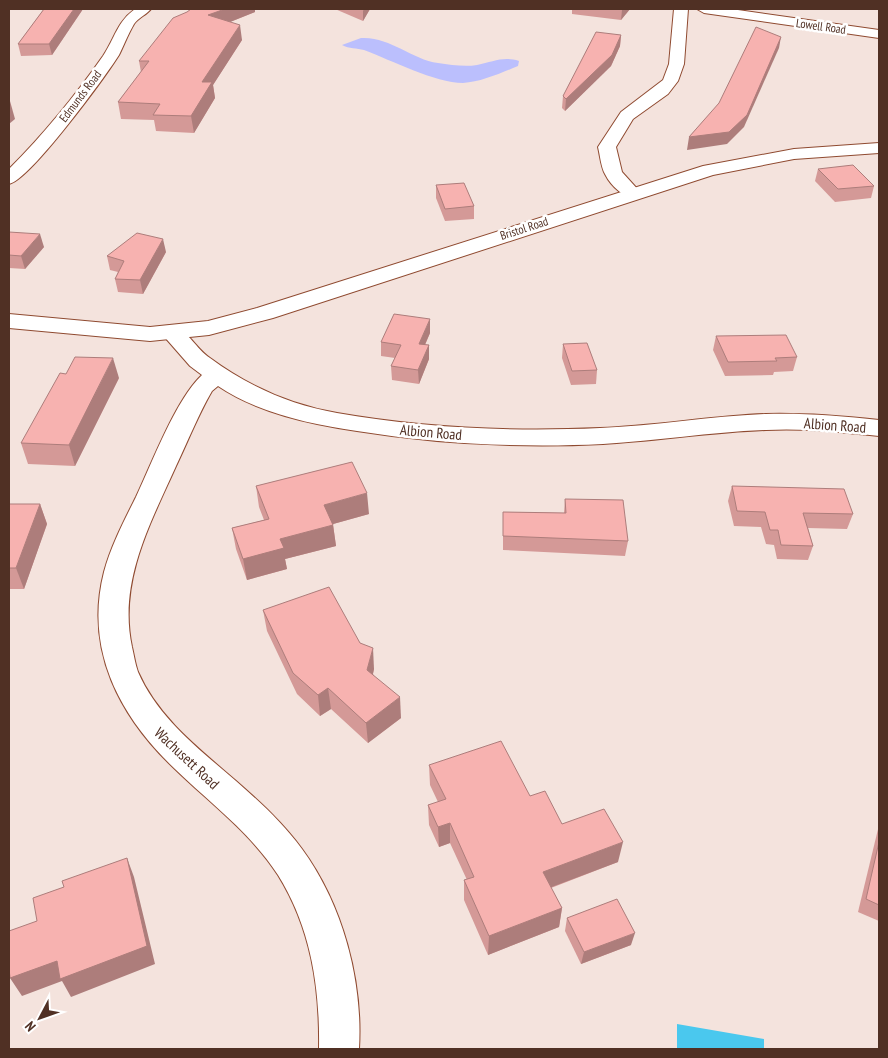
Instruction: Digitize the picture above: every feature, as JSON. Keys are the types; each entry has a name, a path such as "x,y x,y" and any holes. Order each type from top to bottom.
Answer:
{"street":[{"name":"Edmunds Road","path":"9,179 30,158 71,109 111,55 128,20 144,9"},
{"path":"632,193 613,173 608,160 607,147 615,132 630,113 662,91 671,80 678,59 678,20 681,9"},
{"name":"Lowell Road","path":"704,9 879,34"},
{"name":"Bristol Road","path":"173,334 208,328 250,317 696,173 747,161 807,152 879,148"},
{"path":"9,321 138,334 173,334"},
{"name":"Albion Road","path":"173,334 192,354 217,374 259,396 313,417 352,424 429,432 509,437 580,437 779,422 879,428"},
{"name":"Wachusett Road","path":"217,374 203,387 194,400 124,557 115,599 114,631 117,648 127,684 145,717 171,746 236,802 263,830 290,861 303,882 315,907 332,963 337,999 339,1049"}],"shaded area":[{"path":"361,38 381,40 428,61 443,64 468,66 503,59 519,61 518,66 484,79 463,83 452,82 426,75 364,50 342,45"},
{"path":"677,1024 764,1039 764,1049 677,1049"}],"building":[{"path":"44,9 74,9 49,44 18,44"},
{"path":"191,9 225,9 208,15 240,25 202,82 212,82 191,116 153,115 160,104 118,102 149,61 139,61 173,18"},
{"path":"756,27 781,37 747,115 729,132 689,137 719,103"},
{"path":"596,32 621,35 612,55 566,99 563,96"},
{"path":"853,165 874,186 838,189 818,169"},
{"path":"464,183 474,206 445,209 436,185"},
{"path":"9,232 40,234 21,256 9,255"},
{"path":"137,233 163,239 140,280 115,279 124,261 107,256"},
{"path":"394,314 430,319 419,344 429,345 418,370 391,366 401,345 381,342"},
{"path":"786,335 797,357 775,358 777,361 728,362 716,336"},
{"path":"587,343 597,370 572,371 563,344"},
{"path":"75,357 113,358 69,445 21,443 60,373 66,374"},
{"path":"352,462 367,493 324,505 333,525 280,539 284,548 243,559 232,528 269,519 256,486"},
{"path":"732,486 844,489 853,514 803,513 813,546 781,545 778,530 770,530 765,512 737,511"},
{"path":"565,499 623,500 628,541 503,536 503,512 566,513"},
{"path":"9,504 40,504 16,568 9,568"},
{"path":"329,587 360,643 373,648 367,670 400,697 366,723 328,688 318,695 293,673 263,610"},
{"path":"501,741 530,796 545,791 562,824 604,809 623,842 543,872 562,908 489,936 464,880 474,877 450,823 438,827 428,805 446,799 429,765"},
{"path":"879,842 879,905 866,899"},
{"path":"127,858 147,946 60,979 57,961 10,978 9,931 37,921 33,898 64,887 62,881"},
{"path":"617,899 635,933 584,952 567,918"}]}
